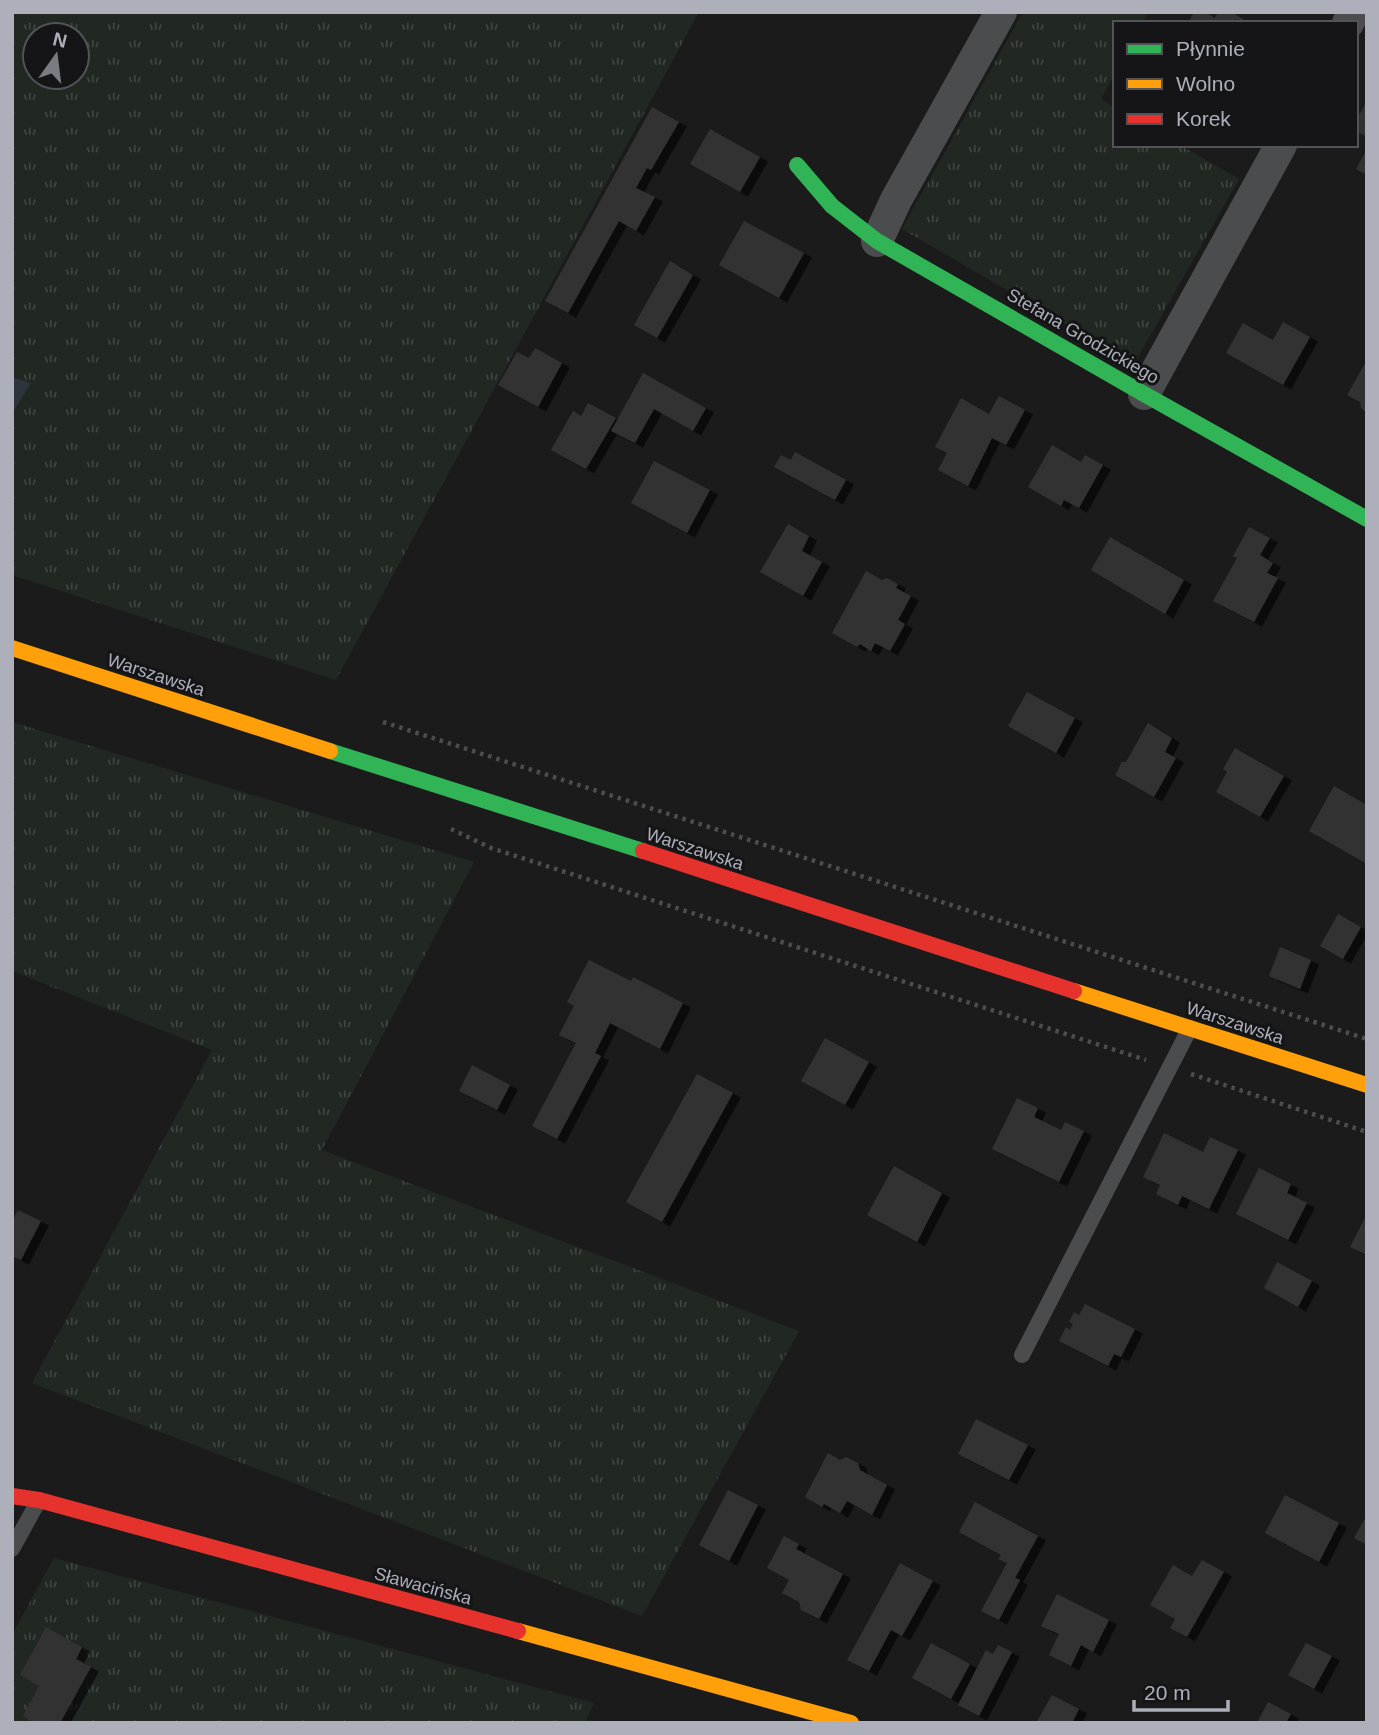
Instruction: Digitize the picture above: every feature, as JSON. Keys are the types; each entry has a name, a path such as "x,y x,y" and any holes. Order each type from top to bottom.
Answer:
{"street":[{"path":"877,241 895,200 1002,12"},
{"path":"1144,394 1280,147"},
{"name":"Stefana Grodzickiego","path":"797,165 832,206 877,241 1367,519"},
{"name":"Warszawska","path":"12,648 1190,1028 1365,1080"},
{"name":"Sławacińska","path":"12,1496 39,1500 851,1723"}],"lane":[{"path":"1022,1355 1190,1028"},
{"path":"12,1549 39,1500"}],"path":[{"path":"383,722 1367,1039"}],"green space":[{"path":"12,12 699,12 336,680 12,575"},
{"path":"1023,12 1148,12 1144,21 1113,21 1113,77 1101,99 1113,107 1113,147 1183,147 1239,179 1134,364 902,229"},
{"path":"12,722 474,862 322,1150 799,1331 642,1616 32,1383 212,1050 12,971"},
{"path":"54,1558 594,1703 585,1723 12,1723 12,1635"}],"shaded area":[{"path":"12,377 31,383 12,413"}],"building":[{"path":"1194,12 1205,12 1215,18 1218,12 1231,12 1247,21 1189,21"},
{"path":"1367,101 1367,137 1358,132 1358,117"},
{"path":"652,107 679,122 651,170 647,168 636,188 655,197 636,231 619,221 568,313 545,301"},
{"path":"710,129 760,157 740,192 690,164"},
{"path":"1367,149 1367,175 1356,169"},
{"path":"744,221 804,253 779,298 719,265"},
{"path":"670,261 693,275 657,338 634,325"},
{"path":"1283,322 1310,337 1283,385 1226,353 1243,323 1273,340"},
{"path":"535,348 562,363 538,407 498,385 517,352 529,358"},
{"path":"1367,360 1367,413 1361,408 1360,402 1347,395"},
{"path":"643,373 706,408 693,431 654,409 635,443 611,431"},
{"path":"999,396 1025,410 1006,445 992,438 968,486 938,470 947,453 935,447 961,398 989,414"},
{"path":"588,403 616,418 586,469 551,450 573,411 581,416"},
{"path":"1052,445 1081,462 1085,455 1103,465 1079,508 1064,500 1061,506 1028,487"},
{"path":"795,452 846,480 835,500 774,467 781,455 791,460"},
{"path":"654,461 710,490 687,533 631,503"},
{"path":"788,524 809,536 802,551 822,562 803,596 760,572"},
{"path":"1249,527 1270,538 1260,555 1273,563 1267,573 1278,578 1254,622 1213,601 1237,558 1233,556"},
{"path":"1110,537 1184,580 1165,614 1091,570"},
{"path":"866,571 882,580 887,578 898,584 896,588 911,596 898,620 905,624 890,651 875,643 871,651 860,644 857,647 832,633"},
{"path":"1027,692 1075,718 1056,753 1008,726"},
{"path":"1148,723 1172,738 1165,752 1176,758 1154,797 1115,775 1122,762 1126,762"},
{"path":"1235,748 1284,776 1260,817 1216,792 1227,772 1223,769"},
{"path":"1334,786 1367,805 1367,864 1309,831"},
{"path":"1338,914 1361,927 1343,959 1320,946"},
{"path":"1280,947 1311,960 1300,989 1269,976"},
{"path":"589,960 631,981 633,977 683,1003 660,1049 610,1023 595,1053 601,1056 557,1139 532,1126 576,1043 559,1035 574,1006 567,1002"},
{"path":"825,1038 869,1062 845,1105 801,1081"},
{"path":"472,1065 510,1085 497,1110 459,1091"},
{"path":"697,1074 733,1093 662,1222 626,1202"},
{"path":"1017,1098 1038,1108 1034,1117 1061,1130 1065,1122 1084,1131 1059,1182 992,1149"},
{"path":"1164,1133 1203,1152 1210,1137 1238,1150 1209,1209 1182,1196 1178,1205 1156,1194 1160,1185 1143,1177"},
{"path":"894,1166 942,1193 917,1242 867,1215"},
{"path":"1259,1168 1291,1184 1287,1193 1307,1203 1288,1240 1236,1214"},
{"path":"18,1210 41,1221 21,1260 12,1256 12,1221"},
{"path":"1367,1214 1367,1255 1350,1247"},
{"path":"1277,1262 1312,1281 1298,1307 1264,1288"},
{"path":"1085,1304 1135,1329 1121,1357 1114,1354 1108,1366 1059,1341 1066,1327 1070,1330 1073,1324 1069,1322 1074,1312 1079,1315"},
{"path":"976,1419 1028,1445 1009,1480 958,1454"},
{"path":"828,1453 840,1460 846,1457 858,1463 860,1470 887,1485 872,1515 847,1501 840,1513 805,1497"},
{"path":"728,1490 758,1505 729,1561 699,1545"},
{"path":"1285,1495 1339,1523 1319,1562 1265,1533"},
{"path":"975,1502 1038,1536 1015,1578 1020,1580 999,1620 981,1611 1007,1563 998,1559 1001,1555 959,1532"},
{"path":"1367,1515 1367,1545 1354,1538"},
{"path":"784,1536 799,1544 796,1549 843,1574 819,1619 801,1610 799,1602 782,1593 789,1580 767,1568"},
{"path":"1202,1560 1224,1572 1187,1637 1170,1628 1175,1619 1150,1605 1173,1565 1192,1576"},
{"path":"900,1563 933,1581 902,1636 891,1630 869,1671 847,1660"},
{"path":"1057,1594 1109,1620 1093,1652 1081,1645 1071,1666 1049,1655 1059,1634 1041,1626"},
{"path":"46,1627 82,1647 76,1659 91,1667 60,1723 35,1723 23,1716 39,1686 20,1675"},
{"path":"931,1643 970,1664 951,1699 912,1678"},
{"path":"1306,1643 1332,1656 1314,1689 1288,1675"},
{"path":"998,1645 1012,1652 979,1716 958,1705 986,1650 993,1654"},
{"path":"1052,1695 1079,1709 1072,1723 1036,1723"},
{"path":"1268,1702 1291,1714 1286,1723 1257,1723"}],"traffic: fast":[{"path":"797,165 832,206 877,241 1367,519"},
{"path":"330,751 643,851"}],"traffic: slow":[{"path":"12,648 330,751"},
{"path":"1074,991 1367,1085"},
{"path":"518,1631 851,1723"}],"traffic: jam":[{"path":"643,851 1074,991"},
{"path":"12,1496 39,1500 518,1631"}]}
